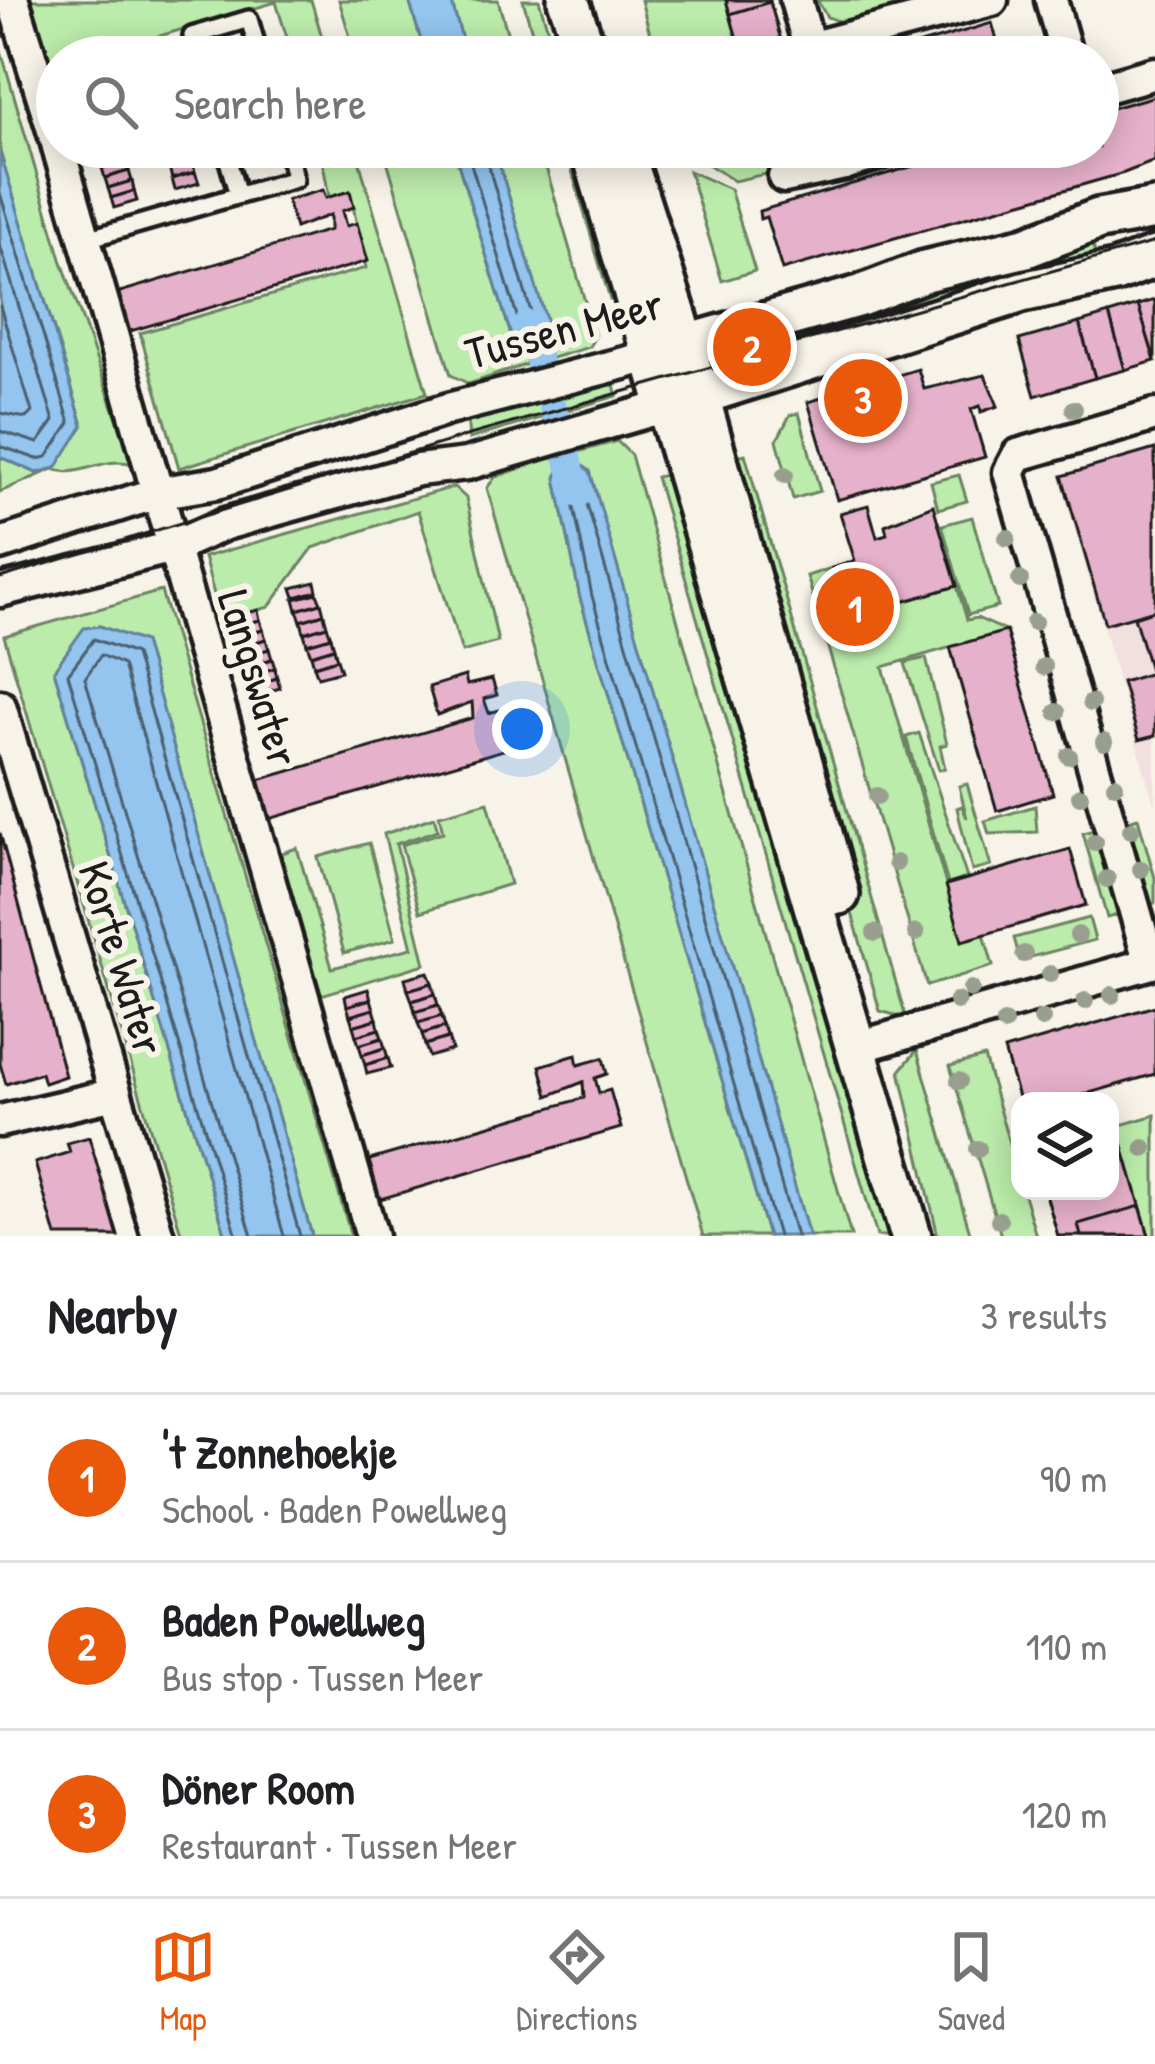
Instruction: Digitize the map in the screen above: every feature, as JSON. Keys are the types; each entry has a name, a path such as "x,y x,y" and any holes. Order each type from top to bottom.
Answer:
{"main road":[{"path":"549,0 559,36"},
{"path":"568,0 581,36"},
{"path":"600,168 668,351"},
{"path":"627,168 668,351 666,405 927,1236"},
{"name":"Tussen Meer","path":"668,351 860,296 925,271 1025,247 1100,219 1155,209"},
{"path":"666,405 1022,292 1114,272 1155,257"},
{"path":"869,1044 911,1236"}],"street":[{"name":"Langswater","path":"13,0 36,74"},
{"path":"796,0 806,36"},
{"path":"867,36 992,0"},
{"path":"1051,0 1061,36"},
{"path":"1119,83 1155,73"},
{"name":"Langswater","path":"65,168 371,1236"},
{"path":"784,177 808,168"},
{"name":"Tussen Meer","path":"0,544 157,493 217,483 458,406 668,351"},
{"path":"0,591 173,547 225,524 418,470 467,464 666,405"},
{"path":"869,1044 1152,963 1011,484 1010,463 1036,448 1155,415"},
{"name":"Korte Water","path":"0,706 8,758 158,1236"},
{"path":"0,1121 116,1094"}],"lane":[{"path":"192,36 249,20 254,36"},
{"path":"230,168 238,195"},
{"path":"87,239 295,178 292,168"}],"shaded area":[{"path":"1155,447 1155,807 1059,475"}],"green space":[{"path":"23,0 311,0 322,36 287,36 276,2 159,36 36,36 36,44"},
{"path":"339,0 409,0 420,36 350,36"},
{"path":"451,0 498,0 508,36 461,36"},
{"path":"523,0 539,0 550,36 533,36"},
{"path":"641,0 726,0 736,36 650,36"},
{"path":"817,0 917,2 841,22 827,17"},
{"path":"0,47 61,259 133,464 111,463 71,472 53,469 0,492 0,457 36,473 55,468 83,425 0,152"},
{"path":"324,168 361,168 427,393 179,468 140,333 366,268 350,192 329,197"},
{"path":"389,168 459,168 514,345 530,356 525,365 469,384 451,375"},
{"path":"500,168 546,168 595,336 589,347 552,358 542,352 550,336"},
{"path":"571,168 588,168 625,296 610,300"},
{"path":"714,168 774,168 775,172 734,181"},
{"path":"689,171 730,189 755,271 722,281"},
{"path":"1090,235 1099,267 894,322 885,298"},
{"path":"612,378 617,396 469,439 467,415"},
{"path":"799,413 820,491 793,499 777,440 790,415"},
{"path":"617,441 631,455 851,1236 809,1236 590,472 575,460 578,452"},
{"path":"745,454 906,1018 880,1011 772,633 729,458"},
{"path":"553,457 562,463 556,478 580,598 768,1236 703,1236 487,488 495,477"},
{"path":"677,472 903,1236 877,1236 656,477"},
{"path":"959,475 967,501 938,509 931,482"},
{"path":"454,487 466,498 498,642 462,652 418,511 313,548 269,607 221,621 204,557"},
{"path":"972,517 998,607 968,615 942,525"},
{"path":"832,568 847,618 957,586 967,620 977,618 1006,631 883,667 962,940 984,934 993,966 927,986 807,576"},
{"path":"161,591 351,1236 312,1236 144,643 100,626 84,629 54,670 226,1236 182,1236 4,636"},
{"path":"926,658 947,744 940,746 945,768 939,770 905,663"},
{"path":"919,733 967,878 948,884 906,737"},
{"path":"967,784 991,866 972,871 957,808 962,806 967,818 959,786"},
{"path":"488,802 510,884 420,912 401,845 443,832 439,815"},
{"path":"1035,806 1037,832 989,834 985,821"},
{"path":"434,817 438,830 396,844 425,964 318,996 276,855 297,848 332,968 412,948 384,834"},
{"path":"1138,818 1155,878 1155,903 1146,906 1122,823"},
{"path":"1097,829 1121,914 1107,918 1083,833"},
{"path":"369,843 395,939 344,953 318,857"},
{"path":"1089,918 1095,940 1020,960 1014,938"},
{"path":"917,1050 971,1236 938,1236 900,1071"},
{"path":"984,1057 1011,1150 1011,1200 1026,1200 1036,1236 1001,1236 950,1066"},
{"path":"1155,1115 1155,1236 1149,1236 1119,1125"}],"water":[{"path":"409,0 451,0 461,36 420,36"},
{"path":"0,152 83,426 56,468 37,473 0,457"},
{"path":"459,168 500,168 551,336 538,356 514,345"},
{"path":"575,460 590,471 809,1236 768,1236 580,598 556,478 562,463"},
{"path":"100,626 144,642 312,1236 226,1236 54,670 84,628"}],"building":[{"path":"726,0 770,0 770,2 730,14"},
{"path":"770,2 780,36 736,36 730,14"},
{"path":"992,23 996,36 948,36"},
{"path":"1155,96 1155,161 782,270 766,217 760,219 759,211 907,168 1119,168 1119,106"},
{"path":"102,168 128,168 129,171 105,178"},
{"path":"169,168 194,168 195,172 172,179"},
{"path":"129,171 132,181 108,188 105,178"},
{"path":"195,172 199,183 175,190 172,179"},
{"path":"132,181 134,191 111,198 108,188"},
{"path":"323,190 326,198 350,191 354,207 342,211 346,226 357,223 368,261 124,333 113,294 330,230 330,215 295,228 287,200"},
{"path":"134,191 137,201 114,208 111,198"},
{"path":"1155,300 1155,361 1138,305"},
{"path":"1138,305 1155,361 1125,370 1109,314"},
{"path":"1109,314 1125,370 1095,378 1079,323"},
{"path":"1079,323 1095,378 1035,396 1019,340"},
{"path":"918,369 924,389 985,375 998,406 981,412 980,406 971,409 985,457 837,500 808,402"},
{"path":"1155,449 1155,610 1105,624 1062,476"},
{"path":"868,505 877,537 887,534 885,525 933,505 957,586 847,618 832,568 855,561 840,513"},
{"path":"315,582 317,591 295,597 292,588"},
{"path":"317,593 321,603 297,610 294,599"},
{"path":"321,603 324,614 301,621 297,610"},
{"path":"258,610 260,620 237,626 234,616"},
{"path":"1155,610 1155,672 1151,673 1134,617"},
{"path":"324,614 327,626 304,633 301,621"},
{"path":"260,620 263,630 240,636 237,626"},
{"path":"327,626 331,637 307,644 304,633"},
{"path":"263,630 266,639 243,646 240,636"},
{"path":"1006,631 1053,794 997,811 950,647"},
{"path":"331,637 334,648 311,655 307,644"},
{"path":"266,639 269,649 245,656 243,646"},
{"path":"334,648 337,659 314,666 311,655"},
{"path":"269,649 272,659 248,666 245,656"},
{"path":"272,659 275,668 251,675 248,666"},
{"path":"337,659 341,671 318,677 314,666"},
{"path":"275,668 277,678 254,685 251,675"},
{"path":"1155,672 1155,736 1139,740 1122,682"},
{"path":"465,676 467,685 492,679 497,695 484,699 489,713 499,710 510,748 266,820 255,781 473,718 472,702 437,715 429,687"},
{"path":"277,678 280,688 257,695 254,685"},
{"path":"0,833 65,1076 44,1083 41,1073 6,1084 0,1064"},
{"path":"1070,849 1086,905 962,941 946,885"},
{"path":"428,972 432,983 408,990 405,978"},
{"path":"432,983 435,994 412,1001 408,990"},
{"path":"368,989 371,999 347,1006 345,996"},
{"path":"435,994 438,1005 415,1012 412,1001"},
{"path":"371,999 374,1009 350,1016 347,1006"},
{"path":"438,1005 442,1016 418,1023 415,1012"},
{"path":"1155,1006 1155,1074 1093,1092 1016,1092 1004,1050"},
{"path":"374,1009 377,1019 353,1026 350,1016"},
{"path":"442,1016 445,1027 422,1034 418,1023"},
{"path":"377,1019 379,1029 356,1036 353,1026"},
{"path":"445,1027 448,1038 425,1045 422,1034"},
{"path":"379,1029 382,1038 359,1045 356,1036"},
{"path":"382,1038 385,1048 362,1055 359,1045"},
{"path":"448,1038 452,1050 429,1057 425,1045"},
{"path":"385,1048 388,1058 365,1065 362,1055"},
{"path":"576,1055 578,1065 603,1058 607,1074 595,1078 599,1093 610,1090 621,1128 377,1200 366,1161 584,1098 583,1082 548,1096 540,1066"},
{"path":"388,1058 391,1068 367,1074 365,1065"},
{"path":"1119,1133 1149,1236 1058,1236 1048,1200 1119,1200"},
{"path":"89,1137 118,1236 56,1236 35,1163 70,1152 67,1143"},
{"path":"1140,1206 1149,1236 1081,1236 1078,1224"}],"waterway":[{"path":"528,324 578,494"}],"tram line":[{"path":"0,578 466,436 1155,242"}],"place":[{"name":"Baden Powellweg","path":"752,347"},
{"name":"Döner Room","path":"863,398"},
{"name":"'t Zonnehoekje","path":"855,607"}]}
